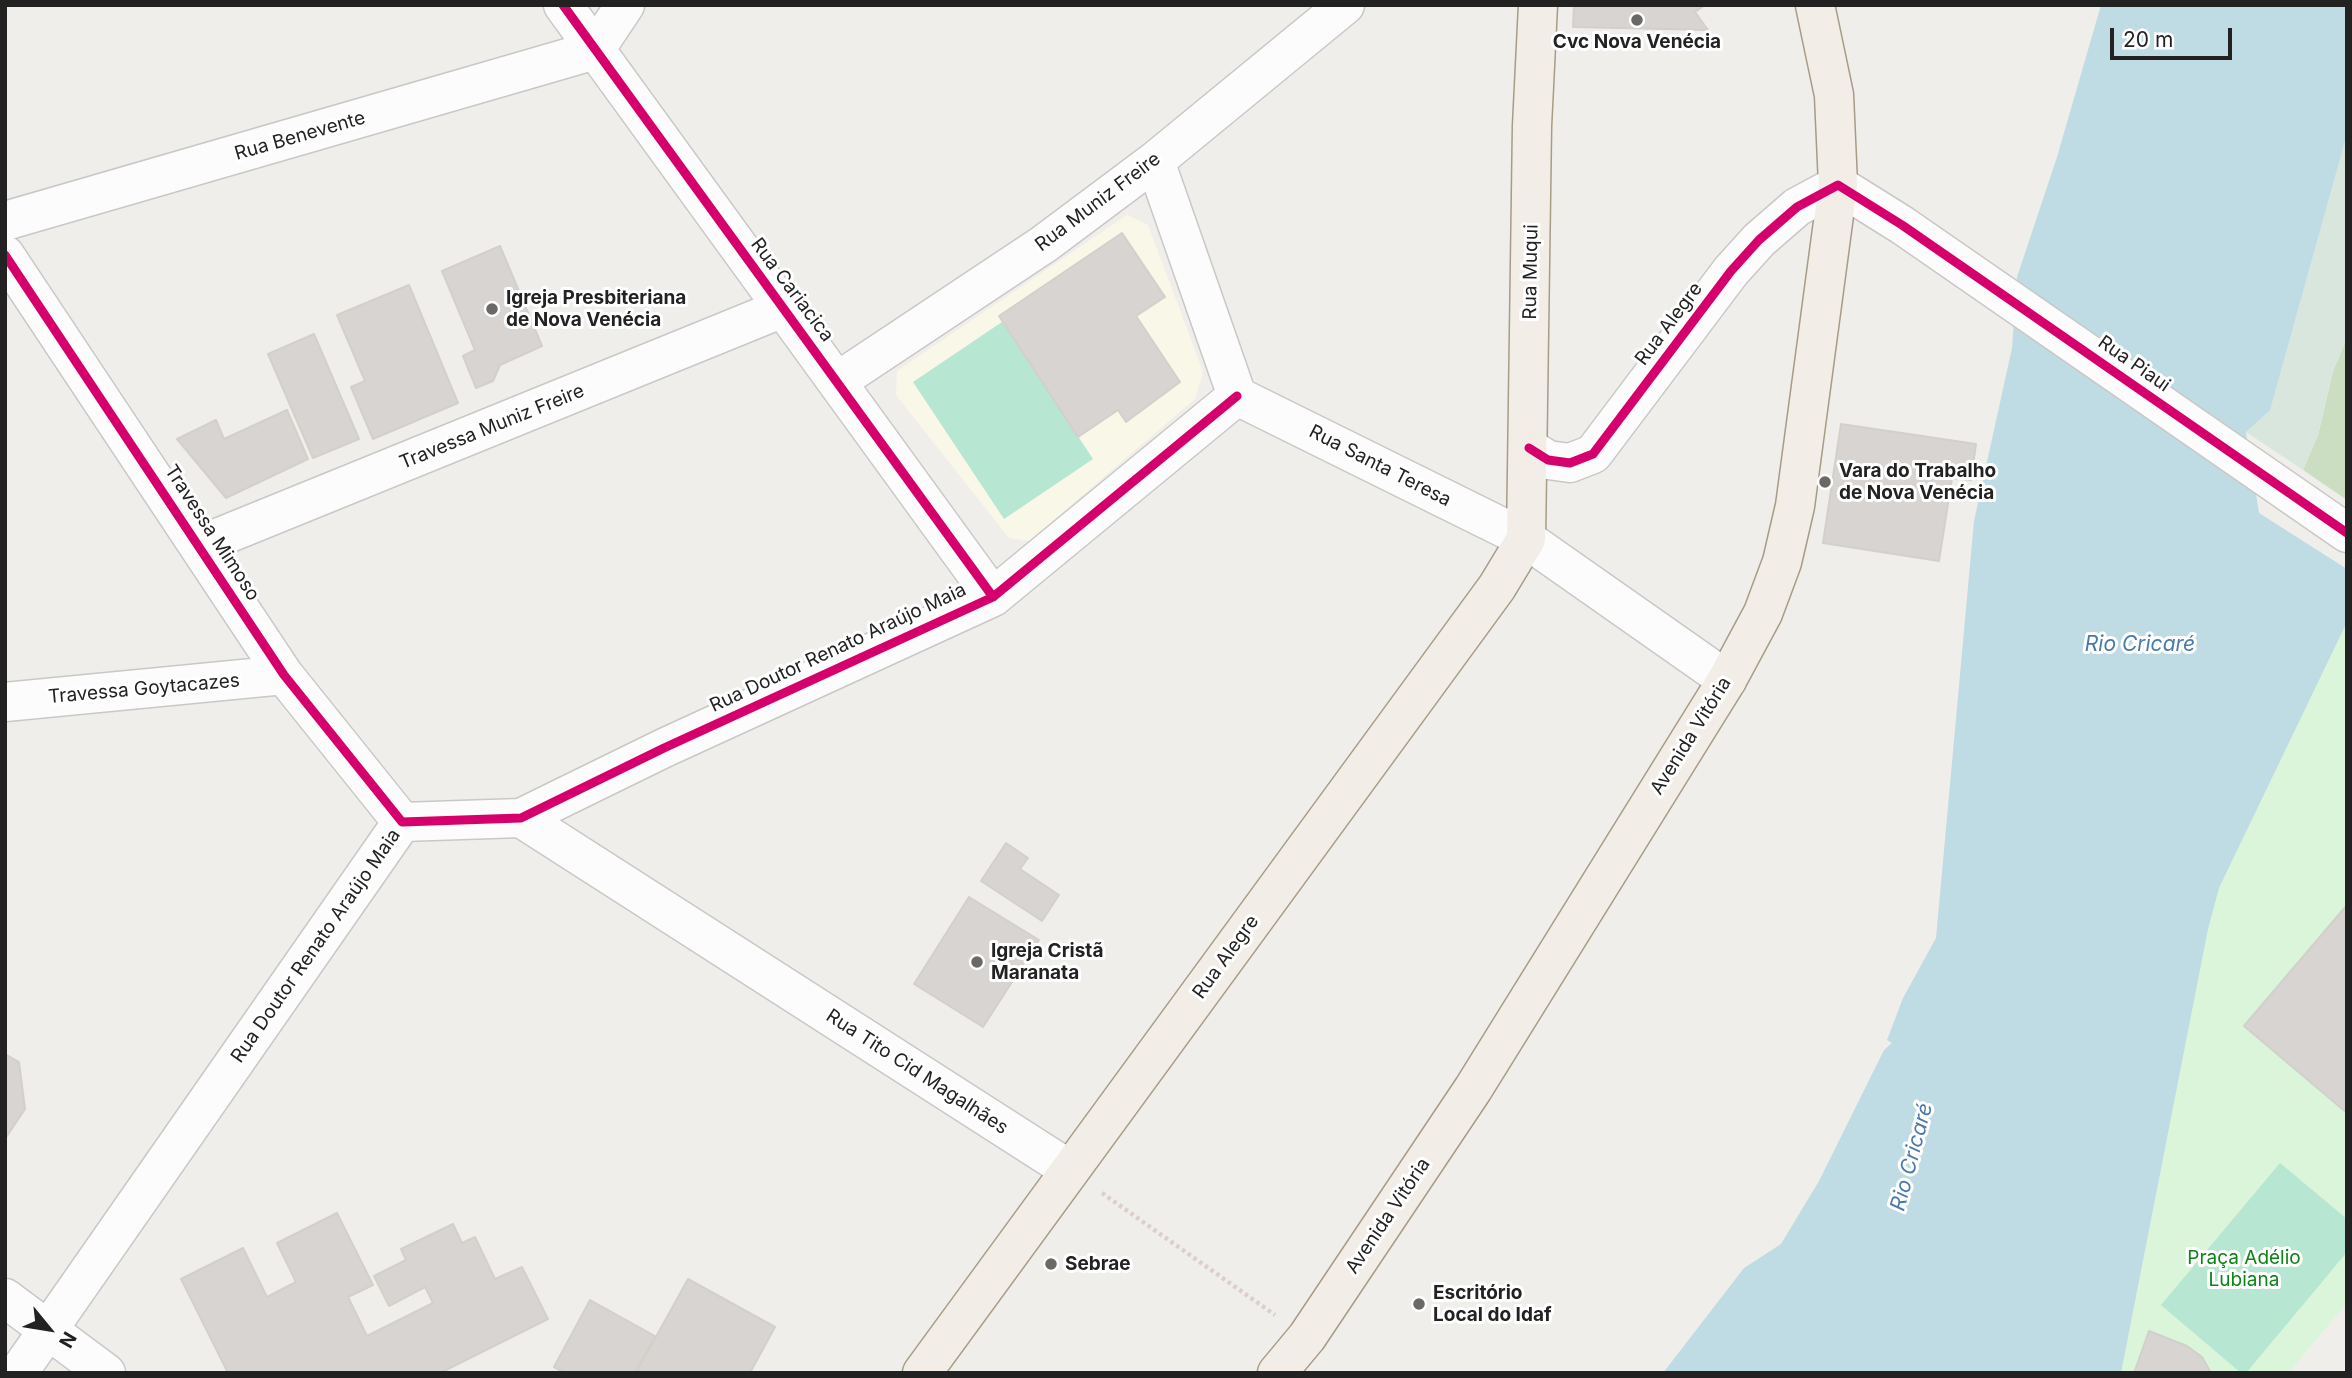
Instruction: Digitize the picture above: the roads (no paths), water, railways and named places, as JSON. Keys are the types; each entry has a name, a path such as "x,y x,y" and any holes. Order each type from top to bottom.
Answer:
{"main road":[{"name":"Rua Muqui","path":"1526,539 1530,448 1532,126 1538,5"},
{"name":"Avenida Vitória","path":"1276,1373 1307,1337 1473,1089 1727,680 1763,613 1782,562 1795,506 1838,185 1834,95 1815,5"},
{"name":"Rua Alegre","path":"922,1373 1497,587 1526,539"}],"street":[{"name":"Rua Cariacica","path":"563,5 993,597"},
{"path":"595,50 625,5"},
{"name":"Rua Muniz Freire","path":"838,381 1044,244 1155,161 1345,5"},
{"name":"Rua Benevente","path":"5,221 595,50"},
{"path":"1155,161 1237,396"},
{"name":"Rua Alegre","path":"1530,448 1549,460 1570,463 1593,454 1731,271 1759,240 1797,207 1838,185"},
{"name":"Rua Piaui","path":"1838,185 1902,225 2347,533"},
{"name":"Travessa Mimoso","path":"5,255 200,545 284,676 402,822"},
{"name":"Travessa Muniz Freire","path":"200,545 783,308"},
{"name":"Rua Santa Teresa","path":"1237,396 1526,539 1727,680"},
{"name":"Rua Doutor Renato Araújo Maia","path":"18,1373 402,822 521,817 676,742 993,597 1237,396"},
{"name":"Travessa Goytacazes","path":"5,702 284,676"},
{"name":"Rua Tito Cid Magalhães","path":"521,817 1070,1170"},
{"path":"5,1298 106,1373"}],"water":[{"name":"Rio Cricaré","path":"2101,5 2347,5 2347,134 2270,410 2246,432 2259,513 2347,569 2347,622 2219,888 2208,929 2121,1373 1663,1373 1744,1268 1781,1244 1819,1181 1884,1050 1892,1043 1887,1040 1903,998 1936,938 1974,521 2012,348 2017,277 2057,157"}],"place":[{"name":"Cvc Nova Venécia","path":"1637,20"},
{"name":"Igreja Presbiteriana de Nova Venécia","path":"492,309"},
{"name":"Vara do Trabalho de Nova Venécia","path":"1825,482"},
{"name":"Igreja Cristã Maranata","path":"977,962"},
{"name":"Sebrae","path":"1051,1264"},
{"name":"Escritório Local do Idaf","path":"1419,1304"}],"park label":[{"name":"Praça Adélio Lubiana","path":"2244,1269"}]}
